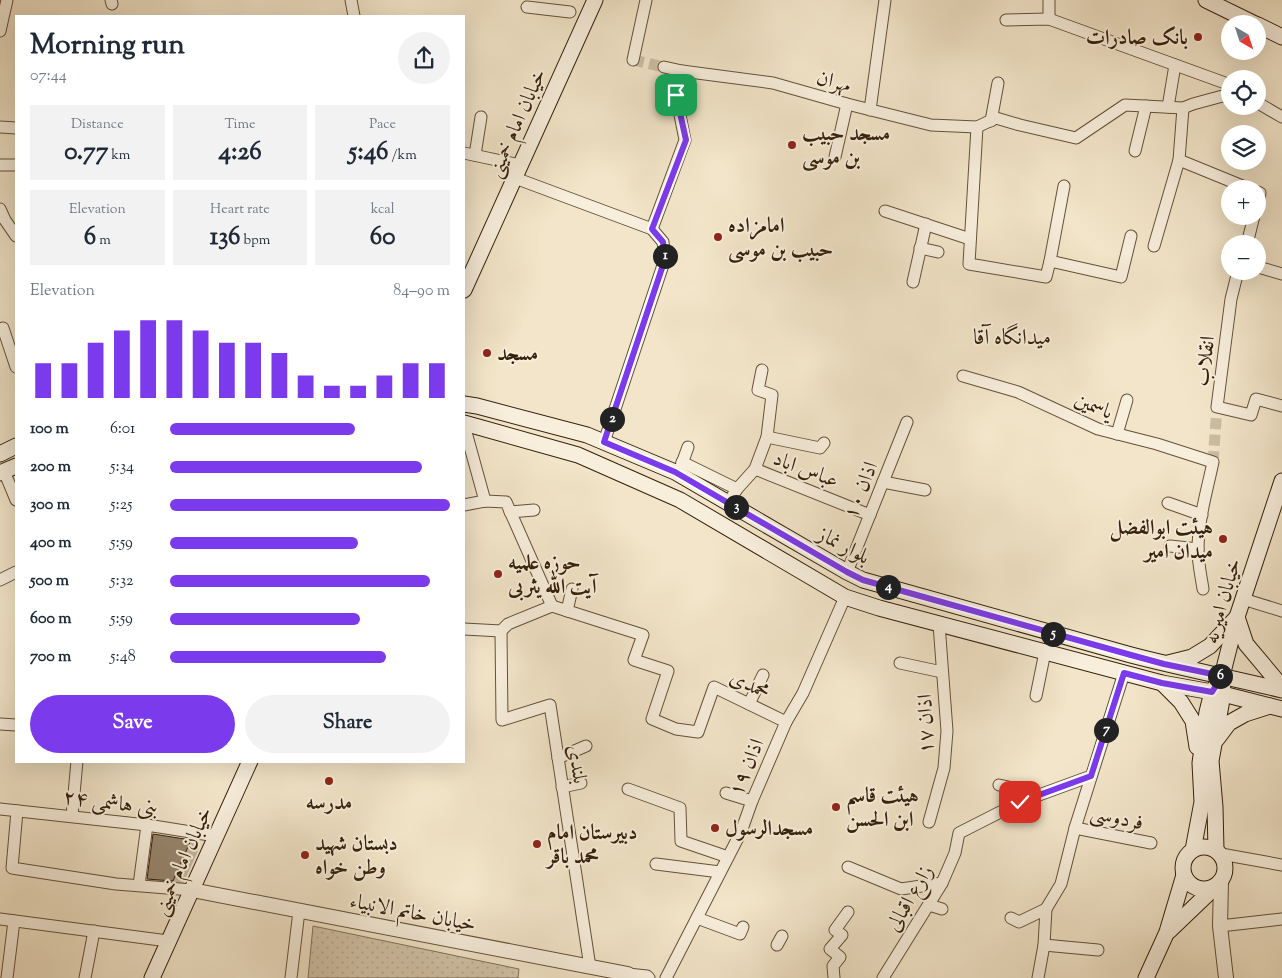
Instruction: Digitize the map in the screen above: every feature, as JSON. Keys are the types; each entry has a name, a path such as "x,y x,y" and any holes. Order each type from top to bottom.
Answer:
{"main road":[{"name":"خیابان امام خمینی","path":"465,286 468,272 518,172 595,0"},
{"path":"1206,0 1237,15"},
{"path":"1266,29 1282,37"},
{"name":"بلوار نماز","path":"471,405 587,435 680,467 728,503 863,580 1164,664 1282,689"},
{"path":"493,432 499,412"},
{"name":"بلوار نماز","path":"465,424 578,455 680,500 845,597 879,608 1162,683 1217,693 1276,707"},
{"path":"0,454 15,446"},
{"name":"خیابان امیریه","path":"1217,693 1237,617 1282,481"},
{"path":"1164,664 1192,657 1210,646 1237,617 1246,644 1282,689"},
{"path":"1162,683 1181,702 1193,720 1200,763 1202,802 1193,850"},
{"path":"1200,763 1207,712 1217,693"},
{"path":"1217,693 1215,742 1211,761 1218,852"},
{"path":"1215,742 1229,723 1245,714 1276,707"},
{"name":"خیابان امام خمینی","path":"152,978 249,763"},
{"path":"1146,978 1168,932 1184,875 1184,861 1193,850 1205,847 1218,852 1226,865 1224,877 1218,885 1168,932"},
{"path":"1184,875 1189,884 1197,888 1206,890 1218,885"}],"street":[{"path":"351,0 354,15"},
{"path":"634,60 646,0"},
{"path":"870,110 885,0"},
{"path":"1049,0 1049,19"},
{"path":"0,31 6,1"},
{"path":"527,7 542,4 570,12"},
{"path":"1006,20 1049,19 1221,82"},
{"path":"1168,107 1174,65"},
{"name":"مهران","path":"664,67 682,72 773,83 931,125 976,127"},
{"path":"652,229 686,140 676,95 682,72"},
{"path":"990,121 998,83"},
{"path":"1064,186 1046,277 969,264 976,127 996,118 1076,138 1125,105 1183,108 1221,96"},
{"path":"835,157 847,104"},
{"path":"1135,151 1146,106"},
{"path":"1154,246 1179,160 1183,108"},
{"path":"1266,108 1282,117"},
{"path":"481,117 469,154 518,172 652,229 663,242 665,259 604,442"},
{"path":"0,127 15,128"},
{"path":"1179,160 1224,180"},
{"path":"0,165 15,165"},
{"path":"0,209 2,222 15,235"},
{"path":"885,211 970,239"},
{"path":"913,282 926,224"},
{"path":"1050,261 1121,277 1131,236"},
{"path":"920,248 938,252"},
{"path":"1266,269 1282,274"},
{"name":"انقلاب","path":"1236,280 1231,299 1217,407 1251,415 1256,399 1282,406"},
{"path":"0,329 3,328 15,364"},
{"path":"728,503 737,489 755,469 767,437 772,395 758,390 762,370"},
{"name":"یاسمین","path":"963,376 1018,392 1098,429 1156,444 1213,462 1202,515"},
{"path":"1117,434 1126,400"},
{"name":"اذان ۱۰","path":"847,572 907,422"},
{"path":"465,428 485,501"},
{"path":"767,437 820,448 824,443"},
{"path":"688,447 680,467 737,489"},
{"name":"عباس اباد","path":"755,469 870,515"},
{"path":"7,470 15,497"},
{"path":"883,482 925,490"},
{"path":"465,505 485,501 506,502 552,606"},
{"path":"1168,503 1202,515 1198,560 1203,589"},
{"path":"510,512 534,510"},
{"path":"1170,546 1198,549"},
{"path":"0,580 15,572"},
{"path":"465,629 501,631 508,624 552,606 567,611 572,589"},
{"name":"اذان ۱۹","path":"666,978 741,832 752,801 786,722 804,693 845,597"},
{"path":"1243,599 1282,611"},
{"name":"محمدی","path":"567,611 643,634 634,660 668,671 652,719 676,729 698,732 714,688 786,722"},
{"name":"اذان ۱۷","path":"929,822 944,768 947,732 939,624"},
{"name":"بلندی","path":"501,631 502,720 550,706 590,966"},
{"path":"1036,696 1045,652"},
{"path":"900,663 942,672"},
{"path":"1038,978 1044,945 1046,909 1061,884 1075,828 1124,673"},
{"path":"749,704 763,675"},
{"path":"0,724 15,725"},
{"path":"558,758 586,746"},
{"path":"72,816 77,763"},
{"path":"999,785 1022,790 1020,802 1091,776"},
{"path":"562,787 581,783"},
{"path":"628,789 680,808 681,841 728,857"},
{"path":"726,793 752,801"},
{"name":"زارع اقبالی","path":"883,978 942,883 954,853 959,833 1020,802"},
{"name":"بنی هاشمی ۲۴","path":"0,809 147,825 216,836"},
{"path":"16,811 12,868 116,884 192,890"},
{"path":"139,886 147,825"},
{"name":"فردوسی","path":"1075,828 1151,843"},
{"path":"1218,852 1282,865"},
{"path":"656,864 720,872"},
{"path":"848,867 901,889 942,883"},
{"path":"1218,885 1220,926 1226,978"},
{"name":"خیابان خاتم الانبیاء","path":"192,890 590,966 627,976"},
{"path":"928,905 942,909"},
{"path":"1012,918 1019,922 1046,909"},
{"path":"291,978 299,910"},
{"path":"834,978 833,966 840,957 830,949 842,935 835,930 848,912"},
{"path":"697,918 740,934 743,927"},
{"path":"0,919 168,941"},
{"path":"1220,926 1282,919"},
{"path":"7,978 14,921"},
{"path":"85,978 94,931"},
{"path":"1044,945 1098,950"},
{"path":"627,976 647,976 649,978"}],"shaded area":[{"path":"313,926 519,969 518,978 308,978"}],"building":[{"path":"153,834 191,840 173,881 147,879"}],"tunnel":[{"path":"633,60 664,67"},
{"path":"1213,462 1217,407"}],"place":[{"name":"بانک صادرات","path":"1198,37"},
{"name":"مسجد حبیب بن موسی","path":"792,145"},
{"name":"امامزاده حبیب بن موسی","path":"718,237"},
{"name":"مسجد","path":"487,353"},
{"name":"هیئت ابوالفضل میدان امیر","path":"1223,539"},
{"name":"حوزه علمیه آیت الله یثربی","path":"498,574"},
{"name":"مدرسه","path":"329,781"},
{"name":"هیئت قاسم ابن الحسن","path":"836,807"},
{"name":"مسجدالرسول","path":"715,828"},
{"name":"دبیرستان امام محمد باقر","path":"537,844"},
{"name":"دبستان شهید وطن خواه","path":"305,855"}],"district":[{"name":"میدانگاه آقا","path":"1012,336"}],"route":[{"path":"676,95 686,140 652,229 663,242 665,259 604,442 675,472 863,580 1164,664 1222,676 1212,692 1162,683 1124,673 1091,776 1020,802"}]}
